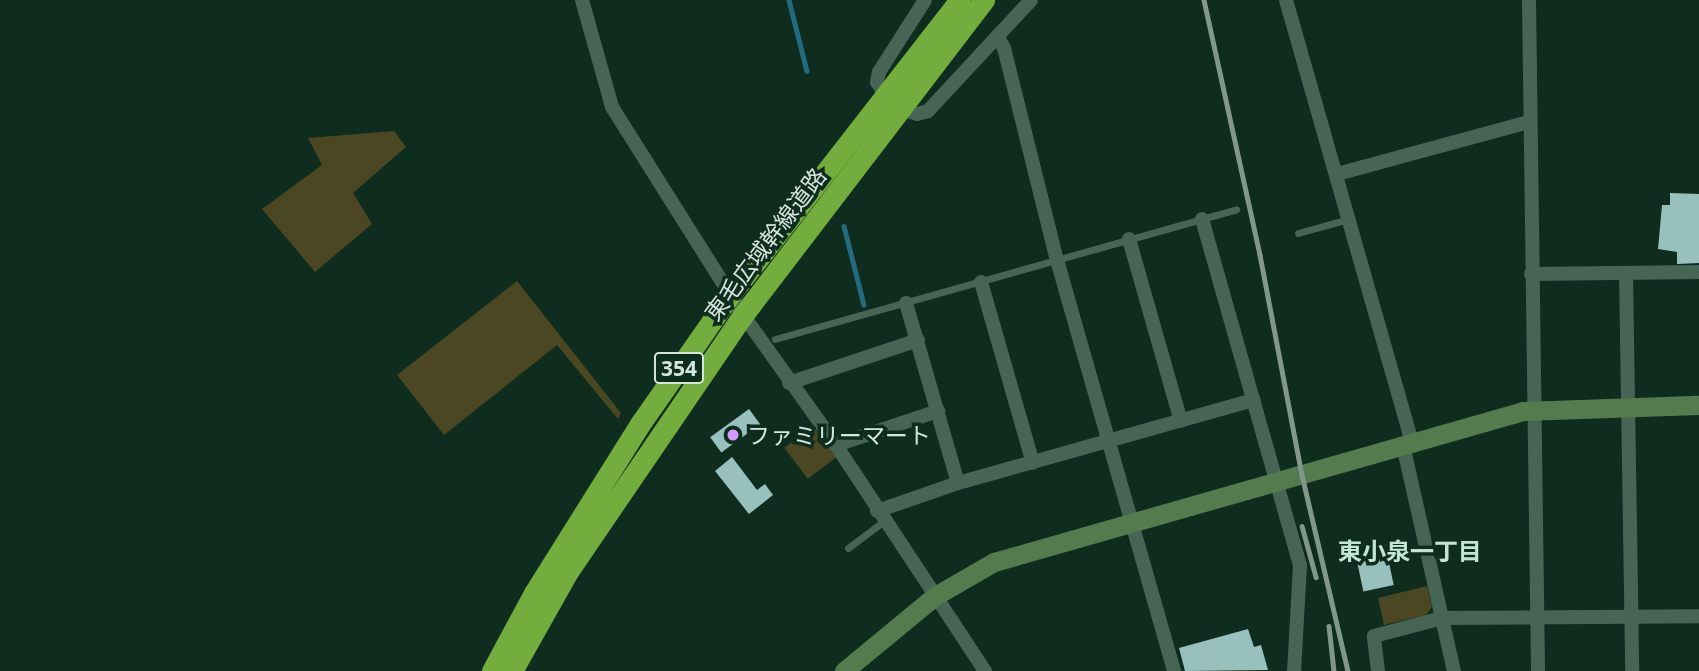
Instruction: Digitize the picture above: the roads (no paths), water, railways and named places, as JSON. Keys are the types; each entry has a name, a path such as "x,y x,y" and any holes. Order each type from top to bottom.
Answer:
{"highway":[{"name":"東毛広域幹線道路","path":"512,671 569,570 743,315 895,102 960,0"},
{"name":"東毛広域幹線道路","path":"492,671 593,496 730,295 984,0"}],"street":[{"path":"582,0 612,107 743,315 789,383 836,445 880,516 985,671"},
{"path":"925,0 879,72 877,82 895,102 917,114 928,111 1031,0"},
{"path":"1286,0 1350,218 1408,444 1454,671"},
{"path":"1529,0 1538,671"},
{"path":"997,36 1004,48 1057,260 1111,440 1174,671"},
{"path":"1337,174 1529,122"},
{"path":"1202,219 1300,565 1294,671"},
{"path":"1129,239 1181,421"},
{"path":"1531,274 1699,272"},
{"path":"1626,273 1632,671"},
{"path":"981,282 1033,463"},
{"path":"906,303 958,483"},
{"path":"789,383 918,340"},
{"path":"880,516 958,483 1254,400"},
{"path":"844,671 934,596 994,562 1534,408 1699,405"},
{"path":"836,445 938,411"},
{"path":"1378,671 1374,636 1442,618 1699,616"}],"lane":[{"path":"775,339 1236,209"},
{"path":"1298,233 1350,218"},
{"path":"848,548 880,516"}],"waterway":[{"path":"789,0 807,71"},
{"path":"844,226 864,305"}],"railway":[{"path":"1204,0 1260,255 1302,475 1348,671"},
{"path":"1302,526 1316,577"},
{"path":"1329,626 1334,671"}],"place":[{"name":"ファミリーマート","path":"733,435"}],"district":[{"name":"東小泉一丁目","path":"1410,551"}]}
